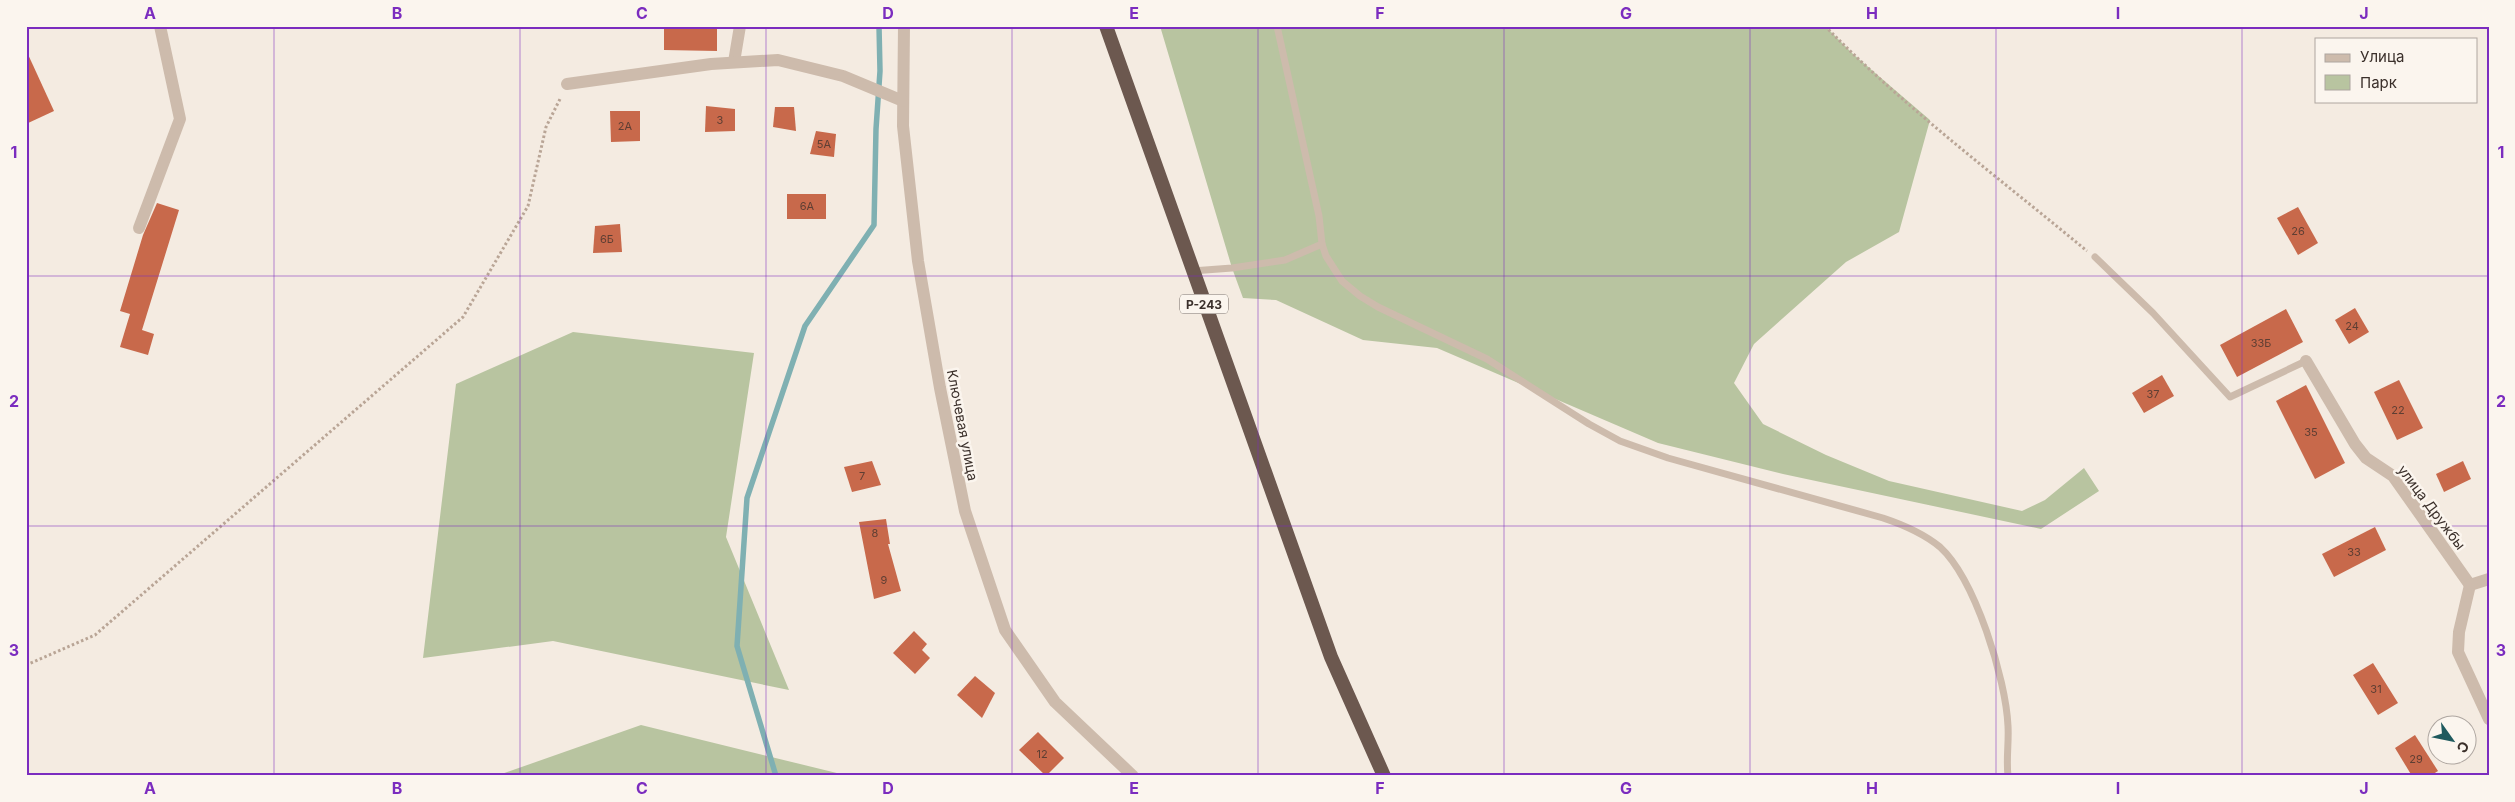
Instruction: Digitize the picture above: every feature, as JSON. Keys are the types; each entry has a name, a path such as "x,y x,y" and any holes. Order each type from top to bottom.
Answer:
{"highway":[{"name":"Р-243","path":"1106,26 1331,657 1384,776"}],"street":[{"path":"139,228 180,119 160,26"},
{"path":"734,62 740,26"},
{"name":"Ключевая улица","path":"904,26 903,126 918,261 940,388 965,511 1005,630 1056,702 1133,776"},
{"path":"567,84 711,64 778,60 843,76 903,101"},
{"name":"улица Дружбы","path":"2306,361 2355,444 2366,458 2393,476 2470,585"},
{"path":"2489,579 2470,585 2458,632 2458,652 2489,719"}],"lane":[{"path":"1277,26 1319,216 1322,244 1332,268 1342,281 1360,296 1378,307 1487,359 1589,424 1620,441 1668,458 1907,526 1941,548 1954,564 1972,594 1993,654 2005,703 2008,726 2008,776"},
{"path":"1192,271 1232,268 1285,260 1322,244"},
{"path":"2095,258 2153,313 2230,397 2306,361"}],"path":[{"path":"1825,26 1852,54 1963,150 2095,258"},
{"path":"26,665 95,635 463,317 528,206 546,127 567,84"}],"green space":[{"path":"1160,26 1825,26 1853,54 1930,120 1899,232 1846,262 1754,344 1734,383 1763,424 1826,455 1889,481 2022,511 2045,500 2084,468 2099,491 2041,529 1783,474 1658,443 1437,348 1363,340 1276,300 1243,298 1232,268"},
{"path":"573,332 754,353 726,537 789,690 553,641 423,658 456,384"},
{"path":"641,725 849,776 496,776"}],"building":[{"path":"664,26 717,26 717,51 664,50"},
{"path":"26,50 54,111 26,124"},
{"path":"706,106 735,109 735,131 705,132"},
{"path":"775,107 794,107 796,131 773,127"},
{"path":"610,111 640,111 640,141 611,142"},
{"path":"816,131 836,134 834,157 810,154"},
{"path":"787,194 826,194 826,219 787,219"},
{"path":"157,203 179,210 142,330 154,334 148,355 120,347 130,314 120,311 143,235"},
{"path":"2298,207 2318,243 2298,255 2277,218"},
{"path":"620,224 622,252 593,253 595,226"},
{"path":"2355,308 2369,332 2349,344 2335,320"},
{"path":"2286,309 2303,342 2237,377 2220,345"},
{"path":"2162,375 2174,396 2144,413 2132,393"},
{"path":"2399,380 2423,428 2397,440 2374,392"},
{"path":"2306,385 2345,463 2315,479 2276,401"},
{"path":"872,461 881,485 852,492 844,467"},
{"path":"2463,461 2471,479 2444,492 2436,474"},
{"path":"886,519 890,544 888,544 901,591 874,599 859,522"},
{"path":"2375,527 2386,550 2334,577 2322,554"},
{"path":"914,631 927,644 922,650 930,658 915,674 893,653"},
{"path":"2373,663 2398,703 2378,715 2353,675"},
{"path":"975,676 995,693 982,718 957,695"},
{"path":"1038,732 1064,758 1046,776 1019,750"},
{"path":"2415,735 2428,755 2428,764 2434,764 2438,771 2430,776 2412,776 2395,748"}],"waterway":[{"path":"776,776 737,646 747,498 805,326 874,225 876,129 880,71 879,26"}]}
